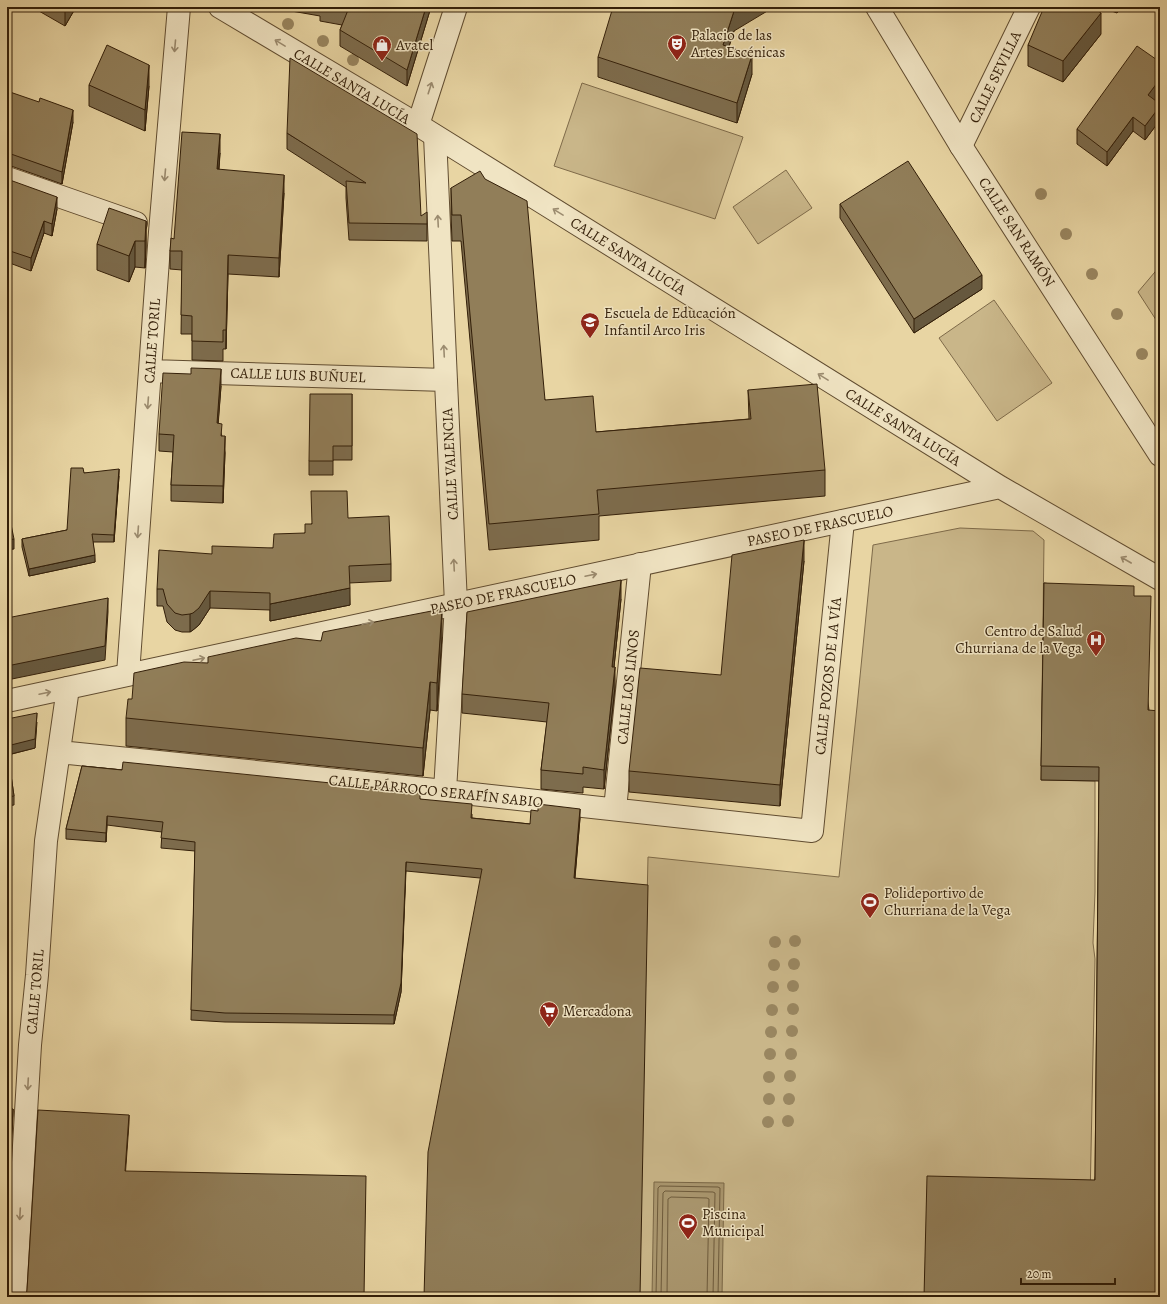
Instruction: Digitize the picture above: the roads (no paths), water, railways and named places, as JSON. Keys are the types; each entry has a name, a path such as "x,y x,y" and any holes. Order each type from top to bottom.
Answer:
{"street":[{"name":"CALLE TORIL","path":"128,674 160,232 179,7"},
{"name":"CALLE SANTA LUCÍA","path":"220,7 426,130 1000,487 1160,579"},
{"name":"CALLE VALENCIA","path":"445,791 456,604 446,380 426,130 456,7"},
{"name":"CALLE SAN RAMÓN","path":"877,7 961,146 1160,455"},
{"name":"CALLE SEVILLA","path":"961,146 1029,7"},
{"path":"7,178 160,232"},
{"name":"CALLE LUIS BUÑUEL","path":"150,371 446,380"},
{"name":"PASEO DE FRASCUELO","path":"7,701 1000,487"},
{"name":"CALLE POZOS DE LA VÍA","path":"812,831 843,520"},
{"name":"CALLE LOS LINOS","path":"615,810 640,564"},
{"name":"CALLE TORIL","path":"15,1297 30,1046 46,841 68,688"},
{"name":"CALLE PÁRROCO SERAFÍN SABIO","path":"59,752 445,791 812,831"}],"water":[{"name":"Piscina Municipal","path":"654,1182 724,1183 722,1297 652,1297"}],"place":[{"name":"Palacio de las Artes Escénicas","path":"677,61"},
{"name":"Avatel","path":"382,62"},
{"name":"Escuela de Educación Infantil Arco Iris","path":"590,339"},
{"name":"Centro de Salud Churriana de la Vega","path":"1096,657"},
{"name":"Polideportivo de Churriana de la Vega","path":"870,919"},
{"name":"Mercadona","path":"549,1028"},
{"name":"Piscina Municipal","path":"688,1240"}]}
